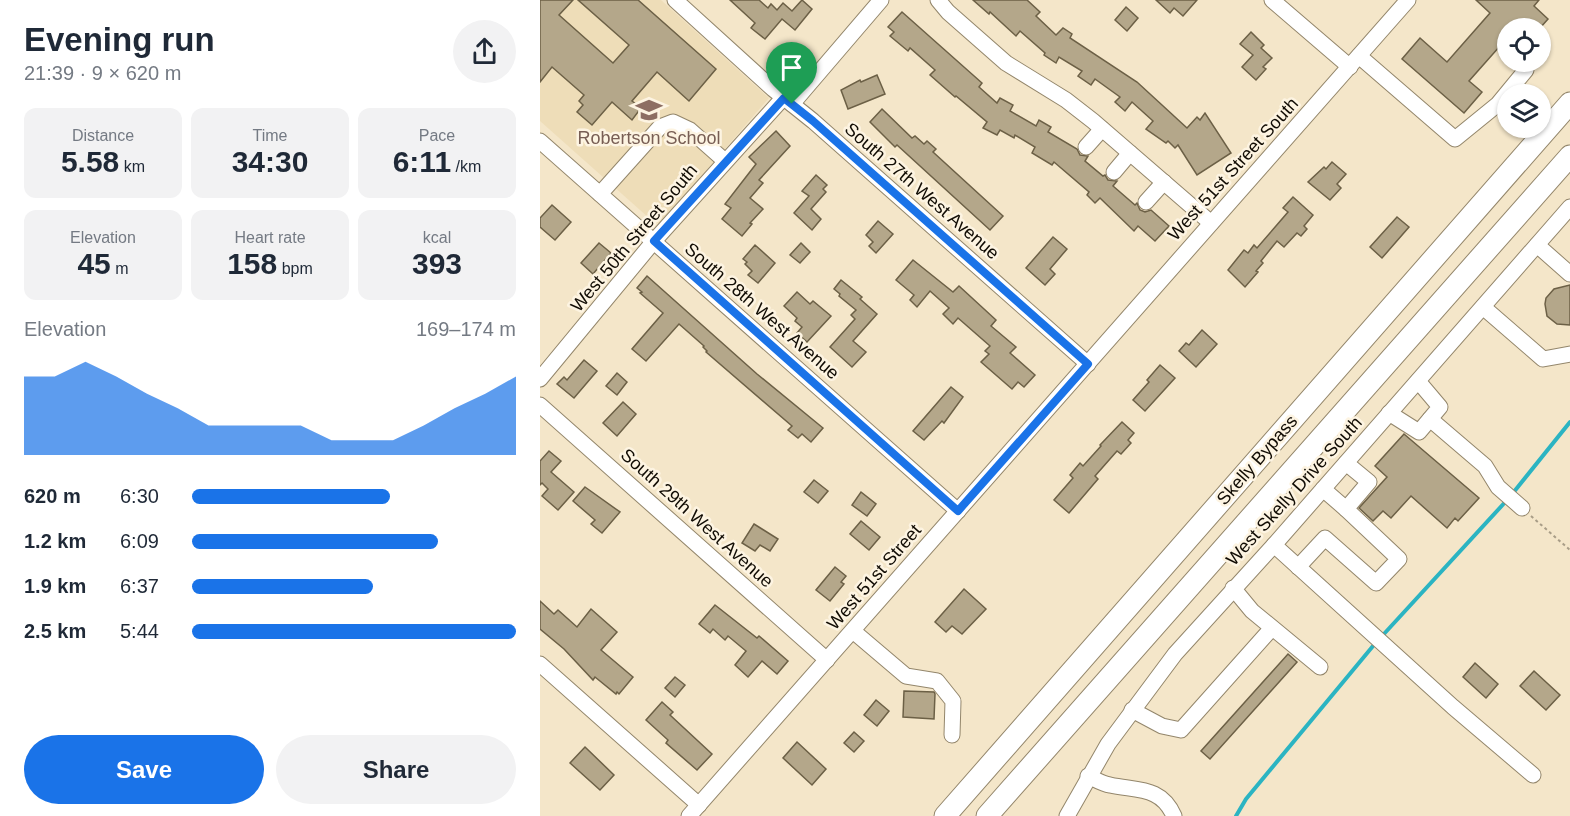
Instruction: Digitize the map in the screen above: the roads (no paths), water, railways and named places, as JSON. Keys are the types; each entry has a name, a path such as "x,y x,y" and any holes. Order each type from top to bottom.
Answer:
{"highway":[{"name":"Skelly Bypass","path":"945,816 1570,103"},
{"name":"Skelly Bypass","path":"987,816 1570,156"},
{"path":"1000,816 1065,727"}],"street":[{"name":"South 27th West Avenue","path":"675,0 1088,364"},
{"name":"West 50th Street South","path":"540,379 654,241 725,161 788,101 881,0"},
{"path":"938,0 948,12 1006,63 1066,100 1211,223"},
{"path":"1272,0 1455,139 1498,104 1524,72"},
{"name":"West 51st Street South","path":"1088,364 1408,0"},
{"path":"600,194 660,127 674,122 690,130 725,161"},
{"path":"1086,147 1102,129"},
{"name":"South 28th West Avenue","path":"540,141 958,511"},
{"path":"1114,172 1130,153"},
{"path":"1146,202 1164,182"},
{"name":"West Skelly Drive South","path":"1066,816 1108,744 1175,654 1274,545 1537,245 1567,216"},
{"path":"1537,245 1570,274"},
{"path":"1483,307 1543,359 1570,354"},
{"name":"West 51st Street","path":"694,811 1088,364"},
{"path":"1389,413 1419,432 1440,407 1418,381"},
{"name":"South 29th West Avenue","path":"540,405 827,660"},
{"path":"1430,418 1485,466 1498,487 1522,508"},
{"path":"1346,462 1369,482 1347,509"},
{"path":"1298,567 1325,538 1376,584 1399,559 1323,489"},
{"path":"1274,545 1453,707 1533,775"},
{"path":"1233,588 1251,611 1320,667"},
{"path":"1132,710 1162,726 1181,730 1272,628"},
{"path":"853,631 906,676 937,681 952,701 952,735"},
{"path":"540,664 694,811"},
{"path":"1088,776 1108,785 1150,792 1166,802 1174,816"}],"waterway":[{"path":"1513,493 1570,422"},
{"path":"1383,635 1508,499"},
{"path":"1236,816 1246,799 1373,646"}],"place":[{"name":"Robertson School","path":"649,110"}]}
